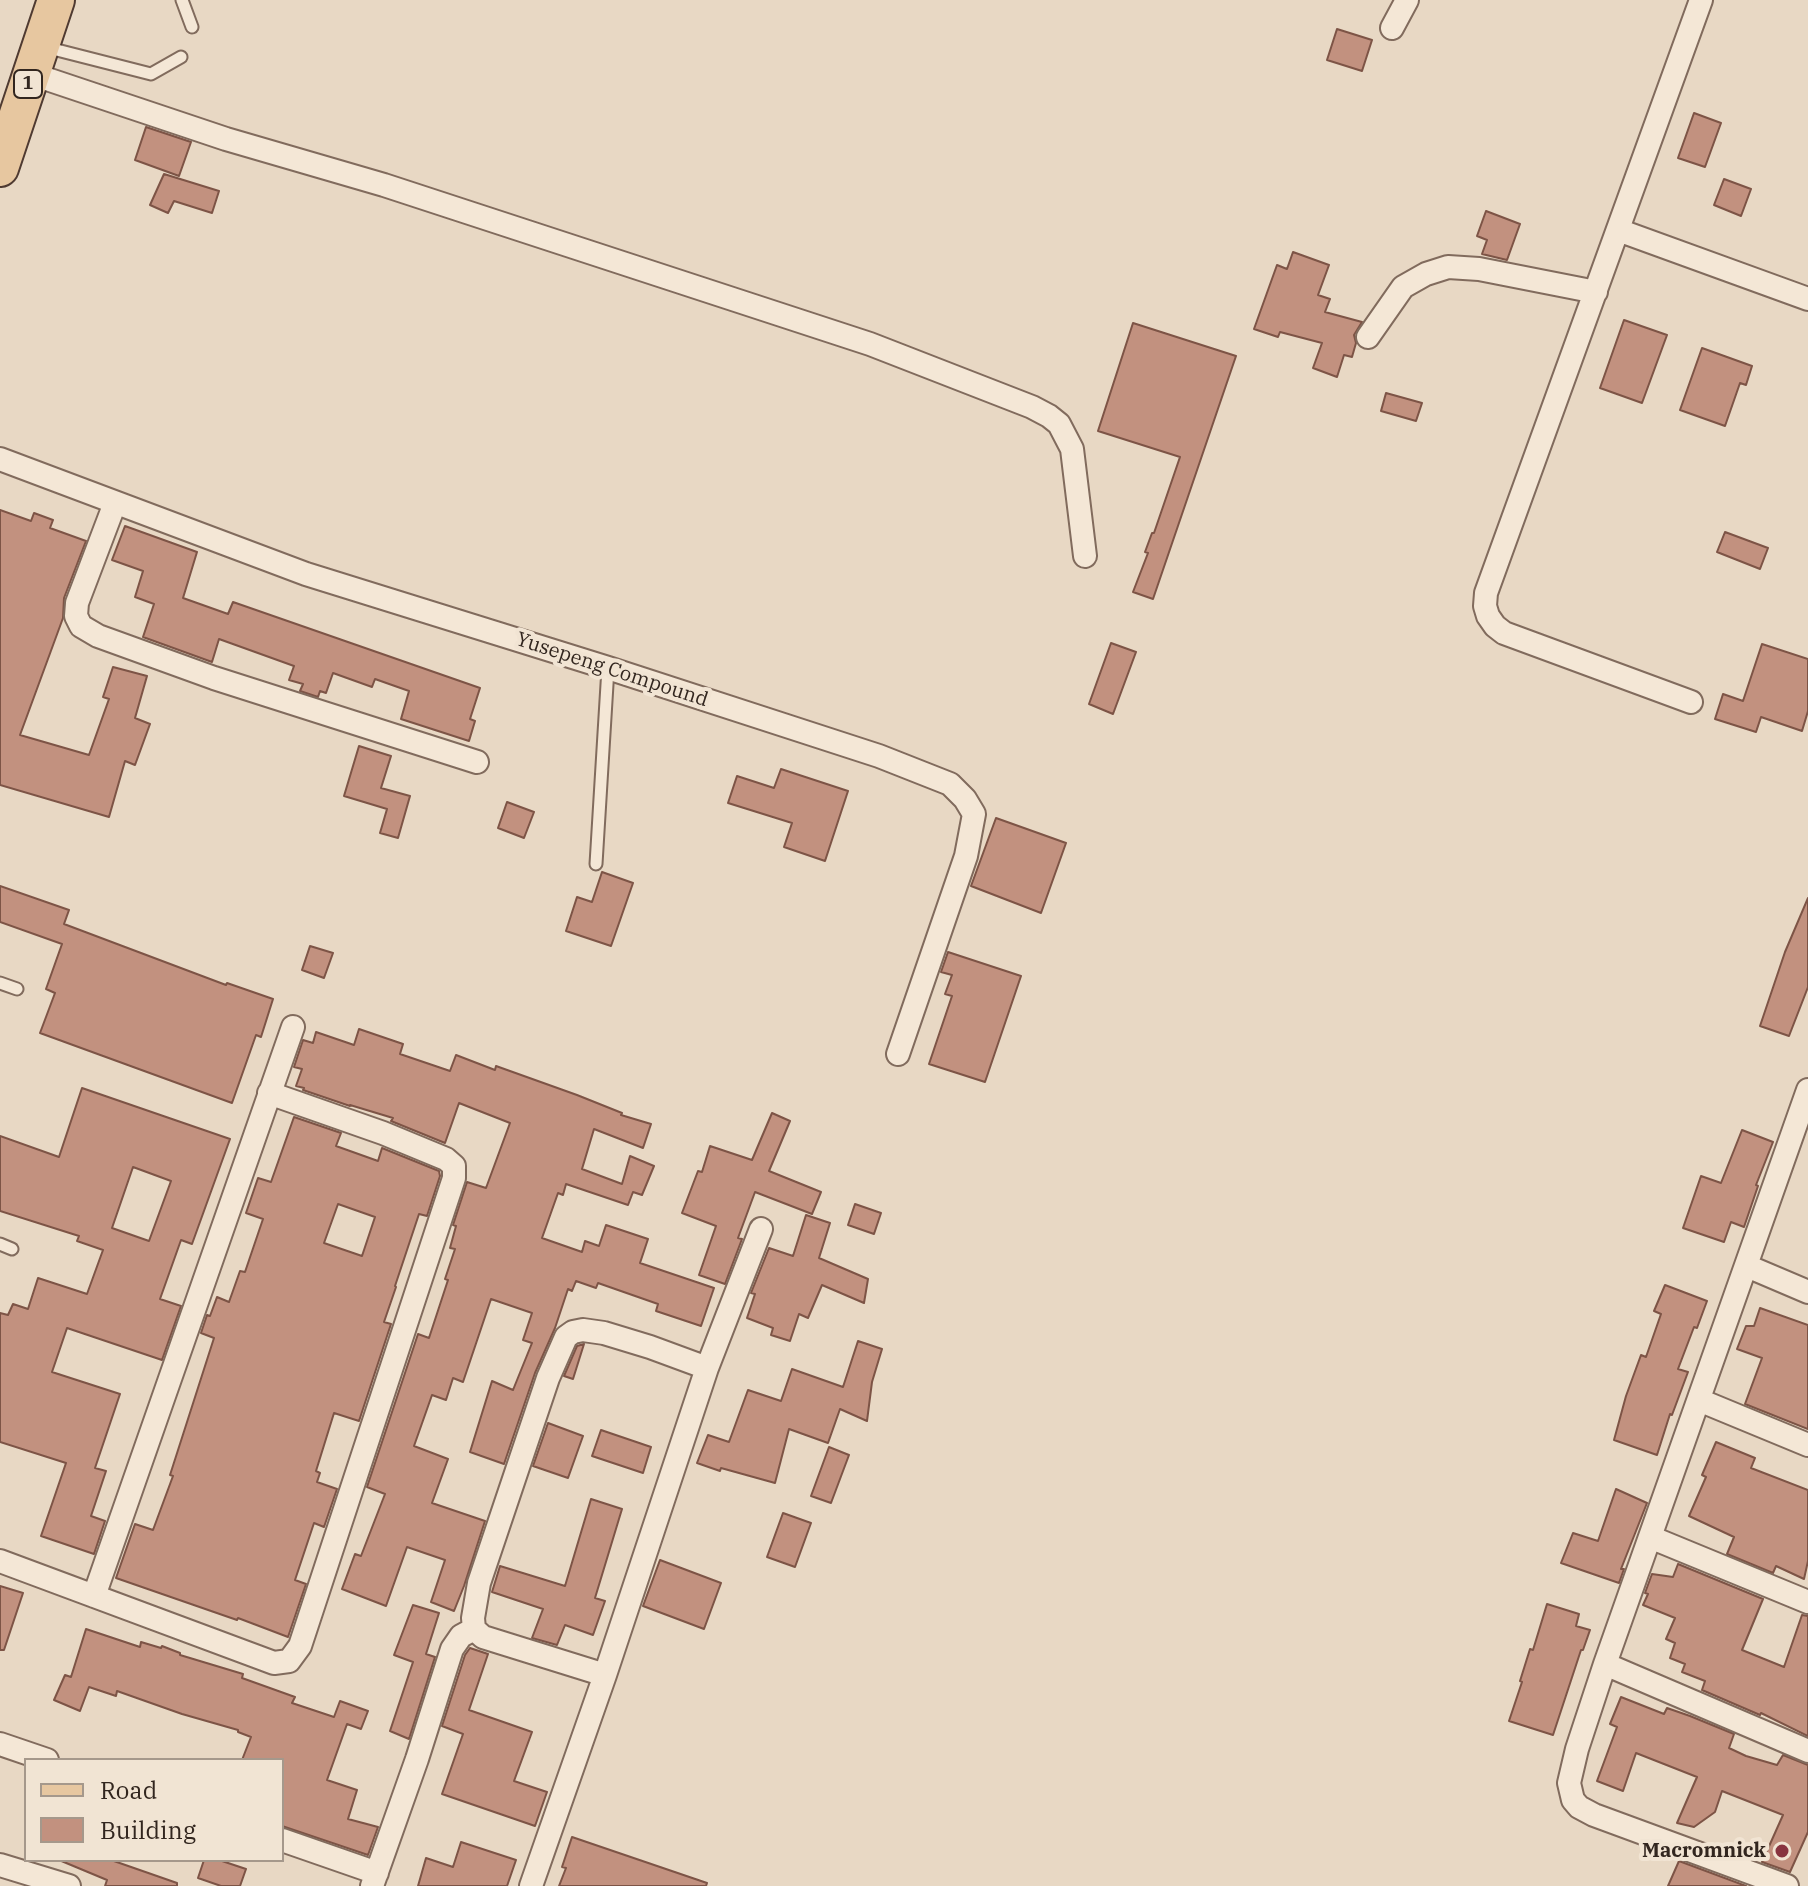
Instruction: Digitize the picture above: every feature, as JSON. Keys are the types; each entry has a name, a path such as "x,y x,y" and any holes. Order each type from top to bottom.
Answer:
{"main road":[{"name":"1","path":"0,168 56,0"}],"street":[{"path":"1392,28 1407,0"},
{"path":"1691,702 1504,633 1495,626 1485,606 1486,593 1701,0"},
{"path":"36,60 226,139 384,185 870,344 1032,407 1059,424 1072,449 1085,556"},
{"path":"1618,230 1808,299"},
{"path":"1368,337 1403,287 1426,274 1448,267 1479,269 1596,292"},
{"name":"Yusepeng Compound","path":"0,459 306,574 879,756 950,784 974,814 966,856 898,1054"},
{"path":"115,503 77,603 76,616 81,626 98,636 214,678 477,762"},
{"path":"94,1596 293,1027"},
{"path":"1787,1886 1594,1815 1573,1800 1569,1783 1605,1664 1747,1266 1798,1149 1808,1090"},
{"path":"0,1561 274,1663 289,1661 300,1646 454,1178 454,1166 446,1159 383,1133 269,1093"},
{"path":"531,1886 707,1368 761,1229"},
{"path":"1747,1266 1808,1292"},
{"path":"605,1675 483,1637 474,1629 479,1583 548,1378 566,1337 583,1330 604,1333 707,1368"},
{"path":"1699,1400 1808,1445"},
{"path":"1650,1537 1808,1602"},
{"path":"284,1841 374,1879 452,1649 461,1636 474,1629"},
{"path":"1605,1664 1808,1751"},
{"path":"0,1744 41,1758"},
{"path":"0,1865 69,1886"}],"lane":[{"path":"182,0 192,27"},
{"path":"36,60 151,74 181,57"},
{"path":"596,864 608,668"},
{"path":"0,983 17,989"}],"building":[{"path":"1337,29 1372,40 1362,71 1327,60"},
{"path":"1694,113 1721,123 1705,167 1678,158"},
{"path":"146,127 191,142 179,176 135,160"},
{"path":"164,174 219,191 212,213 174,201 168,213 150,205"},
{"path":"1724,179 1751,189 1741,216 1714,205"},
{"path":"1486,211 1520,224 1507,260 1482,254 1487,240 1477,236"},
{"path":"1293,252 1329,265 1318,295 1330,299 1325,312 1362,322 1354,335 1356,343 1352,357 1344,355 1337,377 1313,368 1322,343 1280,332 1278,337 1254,329 1277,265 1287,269"},
{"path":"1624,320 1667,335 1642,403 1600,388"},
{"path":"1133,323 1236,356 1153,599 1133,592 1180,457 1098,431"},
{"path":"1702,348 1752,366 1746,385 1740,383 1725,426 1680,410"},
{"path":"1386,393 1422,403 1416,421 1381,411"},
{"path":"0,510 31,521 34,513 53,520 50,528 86,541 64,598 63,618 20,735 89,755 109,699 103,697 113,667 147,676 135,718 150,724 135,765 125,761 109,817 0,785"},
{"path":"125,526 197,552 183,598 228,614 233,602 480,688 470,719 475,721 469,741 401,719 409,691 375,679 372,687 333,673 326,693 320,691 318,697 300,691 303,684 289,680 294,666 219,639 212,662 143,637 154,604 135,597 143,571 112,560"},
{"path":"1725,532 1768,548 1760,569 1717,552"},
{"path":"1111,643 1136,652 1113,714 1089,704"},
{"path":"1762,644 1808,659 1808,711 1802,731 1761,717 1756,732 1715,719 1723,694 1743,701"},
{"path":"359,746 391,756 381,788 410,796 398,838 380,833 387,809 344,796"},
{"path":"781,769 848,791 825,861 784,847 792,823 728,803 737,776 774,788"},
{"path":"507,802 534,812 524,838 498,828"},
{"path":"996,818 1066,843 1041,913 971,886"},
{"path":"602,872 633,883 611,946 566,931 577,897 592,902"},
{"path":"0,886 69,910 64,924 226,985 273,999 261,1037 256,1035 232,1103 40,1033 55,993 46,989 62,944 0,922"},
{"path":"1808,898 1808,987 1789,1036 1760,1026 1785,952"},
{"path":"310,946 333,953 324,978 302,970"},
{"path":"948,952 1021,976 985,1082 929,1064 952,996 945,994 952,975 941,972"},
{"path":"359,1029 403,1044 400,1054 450,1071 456,1055 495,1070 496,1066 651,1124 643,1148 594,1129 582,1169 622,1184 630,1156 654,1166 642,1195 633,1192 628,1205 566,1184 563,1195 558,1193 542,1238 582,1252 585,1241 599,1246 606,1225 648,1239 640,1263 714,1288 701,1326 656,1311 658,1304 598,1283 596,1288 576,1281 572,1291 568,1289 504,1464 470,1452 492,1381 513,1390 532,1343 523,1340 532,1313 491,1299 463,1382 453,1378 446,1400 432,1395 414,1446 448,1459 432,1503 485,1521 454,1611 431,1602 445,1560 407,1547 386,1606 342,1589 355,1554 361,1556 385,1494 367,1487 418,1334 429,1338 448,1280 445,1279 455,1249 450,1248 456,1226 453,1225 467,1182 486,1188 510,1123 459,1103 445,1143 391,1121 393,1118 296,1086 302,1069 294,1067 303,1040 313,1043 316,1032 354,1045"},
{"path":"82,1088 230,1139 192,1244 181,1240 160,1299 181,1306 162,1360 67,1328 52,1372 120,1394 95,1468 106,1471 91,1516 105,1521 94,1554 41,1536 66,1463 0,1442 0,1313 8,1315 13,1304 28,1309 38,1278 87,1294 103,1250 77,1241 79,1236 0,1211 0,1136 59,1157","holes":["133,1167 171,1181 149,1241 112,1228"]},
{"path":"772,1113 790,1121 769,1171 821,1192 812,1214 755,1192 725,1284 699,1275 716,1226 682,1213 698,1171 702,1172 710,1146 752,1160"},
{"path":"294,1117 341,1133 336,1146 378,1161 382,1148 439,1171 440,1176 427,1216 419,1214 395,1286 384,1322 391,1324 359,1421 334,1413 316,1471 320,1473 317,1482 337,1489 324,1527 314,1523 295,1580 306,1584 288,1637 116,1578 135,1524 153,1530 173,1476 170,1475 214,1338 201,1333 207,1315 210,1316 217,1297 229,1302 240,1271 245,1272 263,1219 246,1213 258,1178 271,1182","holes":["338,1204 375,1217 362,1256 324,1243"]},
{"path":"1742,1130 1773,1142 1744,1227 1731,1222 1724,1242 1683,1228 1701,1176 1721,1183"},
{"path":"855,1204 881,1213 874,1234 848,1225"},
{"path":"806,1215 830,1223 819,1258 868,1279 864,1303 822,1285 808,1318 799,1314 790,1341 771,1335 773,1328 747,1318 755,1294 751,1293 769,1248 793,1256"},
{"path":"1665,1285 1707,1301 1678,1369 1688,1372 1657,1455 1614,1440 1641,1355 1646,1357 1661,1314 1654,1311"},
{"path":"1760,1308 1808,1325 1808,1429 1745,1404 1762,1358 1737,1349 1746,1326 1754,1326"},
{"path":"858,1341 882,1349 872,1382 867,1421 840,1409 828,1443 789,1429 775,1483 697,1463 708,1435 729,1442 748,1390 781,1401 792,1369 843,1387"},
{"path":"584,1344 573,1379 564,1376 577,1346"},
{"path":"548,1423 583,1436 568,1478 533,1466"},
{"path":"601,1430 651,1447 643,1473 592,1456"},
{"path":"1716,1442 1755,1458 1751,1468 1808,1490 1808,1561 1804,1579 1776,1566 1773,1573 1727,1554 1734,1537 1689,1516 1706,1477 1702,1475"},
{"path":"829,1447 849,1455 831,1503 811,1496"},
{"path":"1616,1489 1647,1503 1621,1569 1624,1569 1619,1583 1561,1563 1573,1533 1598,1541"},
{"path":"591,1499 622,1509 595,1598 605,1601 593,1635 565,1625 557,1645 532,1638 543,1609 492,1592 500,1566 565,1586"},
{"path":"783,1513 811,1523 795,1567 767,1557"},
{"path":"660,1560 721,1583 704,1629 643,1606"},
{"path":"1678,1564 1763,1599 1742,1650 1784,1667 1802,1615 1808,1616 1808,1736 1702,1690 1705,1681 1682,1672 1685,1664 1670,1658 1675,1643 1666,1639 1675,1618 1643,1605 1652,1574 1673,1577"},
{"path":"0,1586 23,1593 4,1650 0,1650"},
{"path":"1547,1604 1579,1614 1576,1626 1590,1630 1553,1735 1509,1721"},
{"path":"413,1605 439,1613 426,1654 435,1657 409,1739 390,1731 413,1662 394,1655"},
{"path":"86,1629 140,1647 141,1642 162,1646 180,1655 243,1674 242,1678 295,1697 292,1703 334,1717 340,1701 368,1711 361,1729 347,1724 327,1780 357,1790 348,1819 378,1827 368,1855 284,1827 284,1758 243,1758 251,1737 117,1691 116,1696 89,1687 80,1711 54,1700 65,1675 71,1677"},
{"path":"470,1648 488,1654 469,1710 532,1732 514,1781 547,1792 535,1826 442,1794 463,1734 442,1726"},
{"path":"1621,1697 1664,1714 1667,1708 1734,1734 1729,1748 1746,1756 1777,1765 1783,1755 1808,1765 1808,1832 1790,1872 1762,1862 1783,1815 1722,1791 1715,1812 1694,1827 1677,1823 1697,1777 1636,1753 1623,1791 1597,1781 1617,1727 1610,1724"},
{"path":"572,1837 707,1883 706,1886 559,1886"},
{"path":"461,1842 516,1860 507,1886 418,1886 426,1858 453,1867"},
{"path":"1679,1861 1746,1886 1668,1886"},
{"path":"64,1862 117,1862 177,1883 177,1886 105,1886 107,1880"},
{"path":"203,1862 225,1862 246,1869 240,1886 221,1886 198,1878"}],"place":[{"name":"Macromnick","path":"1782,1851"}]}
